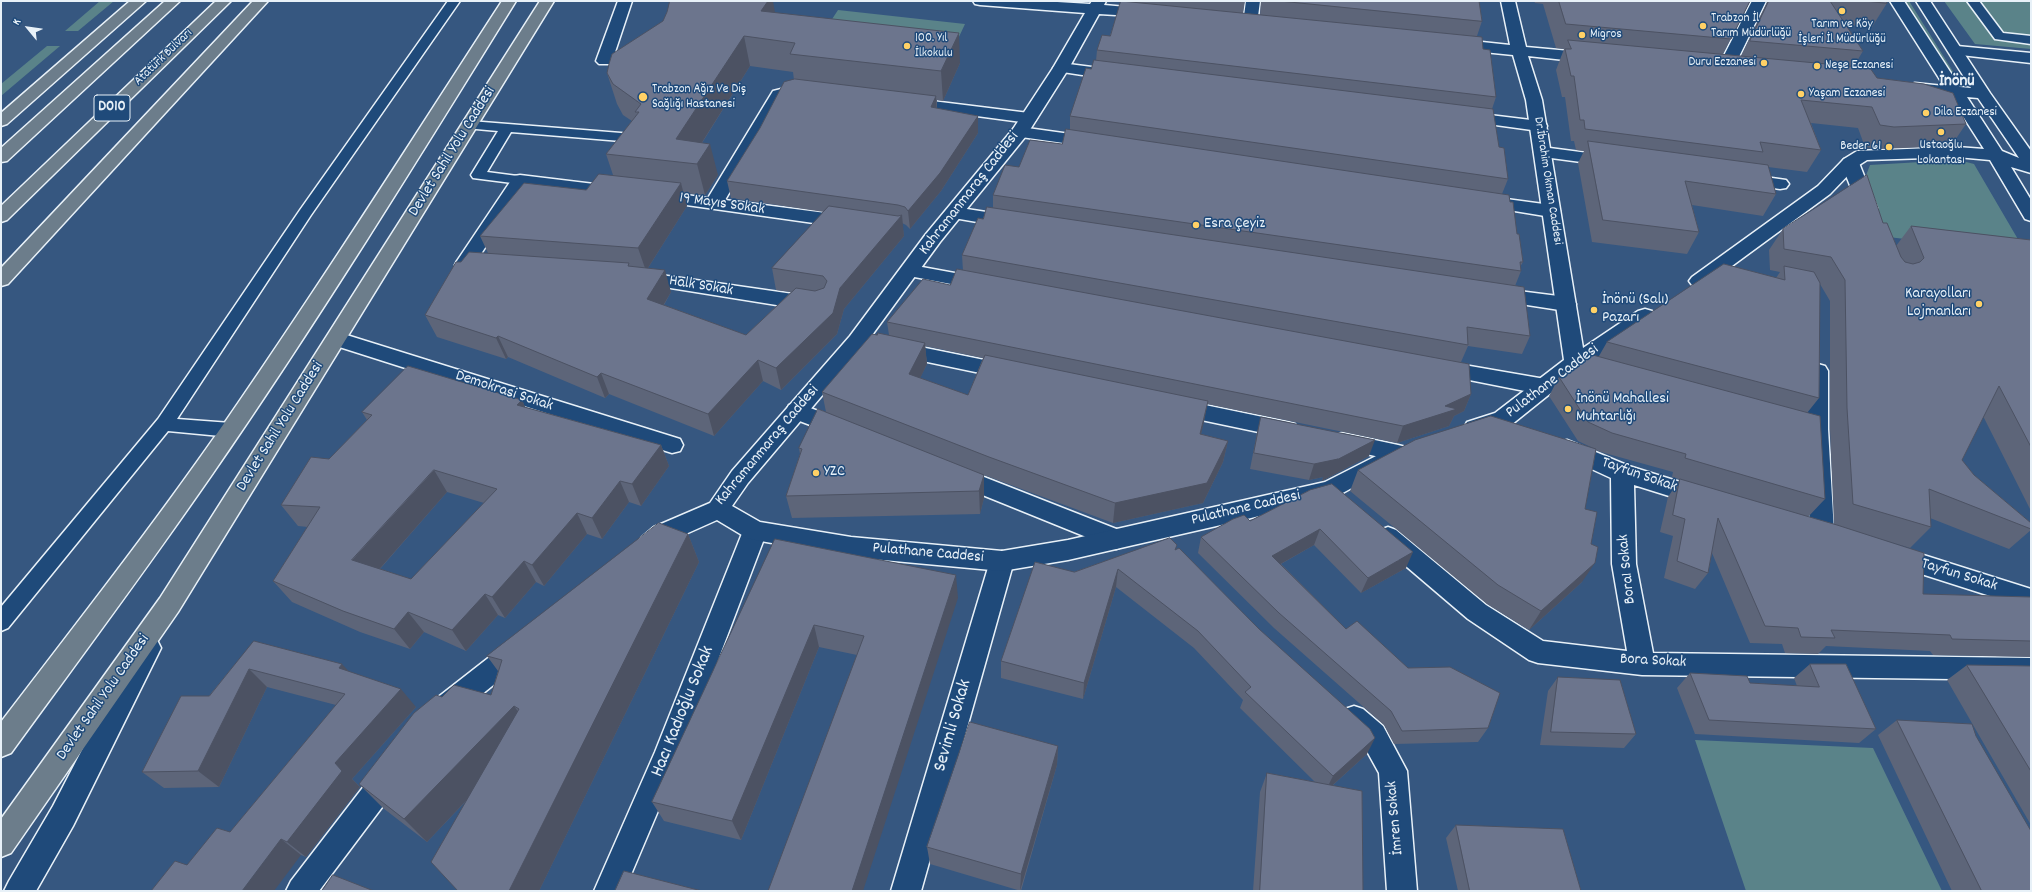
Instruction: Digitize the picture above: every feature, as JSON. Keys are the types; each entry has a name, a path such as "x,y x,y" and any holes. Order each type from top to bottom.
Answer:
{"main road":[{"path":"1,121 139,1"},
{"name":"D010","path":"1,157 173,1"},
{"name":"Atatürk Bulvarı","path":"1,216 224,1"},
{"path":"1,280 261,1"},
{"name":"Devlet Sahil Yolu Caddesi","path":"1,744 174,511 231,430 408,161 509,1"},
{"name":"Devlet Sahil Yolu Caddesi","path":"1,843 169,605 337,339 547,1"}],"street":[{"path":"604,62 625,1"},
{"path":"980,1 1098,5 1165,15"},
{"path":"1250,24 1253,1"},
{"name":"Dr.İbrahim Okman Caddesi","path":"1508,1 1519,50 1534,100 1539,126 1575,362"},
{"path":"1724,72 1759,1"},
{"path":"1897,1 1996,155 2031,214"},
{"path":"1923,1 1957,51 1983,94 2031,164"},
{"name":"Kahramanmaraş Caddesi","path":"630,559 662,534 718,509 740,477 857,341 911,271 934,238 1025,125 1098,5"},
{"path":"1234,22 1266,25"},
{"path":"1440,42 1606,59"},
{"path":"1957,51 2031,58"},
{"path":"1061,68 1128,76"},
{"path":"1708,70 1740,73"},
{"path":"1902,87 1983,94"},
{"path":"714,203 779,94 798,90 806,91"},
{"path":"890,101 1025,125 1109,145"},
{"path":"1452,116 1539,126"},
{"path":"1542,152 1630,164"},
{"path":"1686,290 1719,268 1824,190 1850,163 1863,155 1958,152 1996,155 2031,168"},
{"path":"1850,163 1873,221"},
{"path":"1725,176 1780,184"},
{"path":"494,267 464,265 520,180"},
{"name":"19 Mayıs Sokak","path":"520,180 714,203 862,224"},
{"path":"1464,198 1551,211"},
{"path":"954,213 1027,224"},
{"path":"1719,268 1741,272"},
{"path":"911,271 999,287"},
{"name":"Halk Sokak","path":"625,277 819,304"},
{"path":"1480,292 1566,304"},
{"name":"Pulathane Caddesi","path":"1458,434 1503,419 1575,362 1660,307"},
{"name":"Demokrasi Sokak","path":"337,339 672,445"},
{"path":"857,341 1027,376"},
{"path":"1818,354 1817,429 1822,532"},
{"path":"1575,362 1597,369"},
{"path":"1420,364 1545,387"},
{"name":"Pulathane Caddesi","path":"718,509 755,531 851,547 1002,561 1068,550 1116,539 1166,538 1341,497 1406,450 1313,435 1158,403"},
{"path":"796,411 862,437"},
{"path":"1503,419 1524,429"},
{"path":"1794,423 1817,429"},
{"name":"Tayfun Sokak","path":"1545,438 1622,473 1718,502"},
{"path":"934,466 1116,539"},
{"name":"Bora1 Sokak","path":"1622,473 1624,564 1642,664"},
{"name":"Bora Sokak","path":"1374,525 1477,612 1538,652 1642,664 2031,669"},
{"path":"1800,525 1844,539"},
{"name":"Hacı Kadıoğlu Sokak","path":"609,891 669,752 755,531"},
{"name":"Tayfun Sokak","path":"1874,549 2031,599"},
{"name":"Sevimli Sokak","path":"906,891 1002,561"},
{"path":"19,891 63,816 169,605"},
{"path":"427,726 432,719 537,634"},
{"name":"İmren Sokak","path":"1339,704 1373,735 1393,771 1402,891"},
{"path":"301,891 403,757"}],"lane":[{"path":"1,622 164,424 305,213 454,1"},
{"path":"1973,1 1999,36 2031,40"},
{"path":"470,125 622,137"},
{"path":"507,128 478,175 520,180"},
{"path":"164,424 231,430"}],"green space":[{"path":"100,1 114,1 78,31 65,31"},
{"path":"1905,1 1909,1 1959,81 1954,81"},
{"path":"1944,1 2031,1 2031,49 1975,44"},
{"path":"838,10 965,24 951,54 819,39"},
{"path":"47,46 60,46 1,96 1,84"},
{"path":"1947,157 1974,164 2026,253 1888,237 1865,178 1870,165 1938,161"},
{"path":"1695,740 1873,748 1942,891 1746,891"}],"building":[{"path":"670,1 768,1 761,11 959,33 941,71 790,54 795,43 744,36 676,139 710,144 697,164 606,154 639,112 635,112 641,104 613,84 607,73 612,54 663,21"},
{"path":"1121,1 1482,37 1483,49 1490,50 1496,97 1097,50 1102,35 1110,36"},
{"path":"1280,1 1479,1 1482,21"},
{"path":"1559,1 1750,1 1731,39 1566,24"},
{"path":"1769,1 1830,1 1863,51 1750,41"},
{"path":"1865,1 1886,1 1887,3"},
{"path":"1568,40 1870,68 1877,78 1924,84 1953,93 1966,124 1894,127 1880,125 1872,107 1801,100 1821,150 1760,142 1763,152 1585,129 1584,120 1580,120 1574,76 1571,76 1565,49 1571,49"},
{"path":"1094,60 1493,109 1499,147 1504,148 1508,179 1070,116 1086,68 1091,69"},
{"path":"795,79 936,96 931,107 978,116 940,173 908,211 905,207 898,205 727,181 760,128 784,82"},
{"path":"1066,129 1509,195 1510,202 1513,202 1517,234 1519,234 1523,262 1520,262 1521,271 993,195 1005,165 1019,167 1030,140 1062,144"},
{"path":"1588,141 1768,165 1776,194 1685,181 1699,232 1603,220"},
{"path":"599,174 681,183 638,248 480,236 524,183 586,190"},
{"path":"1867,175 1883,223 1887,223 1901,257 1905,262 1913,264 1920,262 1924,258 1911,226 2031,240 2031,447 1999,386 1962,460 1974,475 2031,523 2031,529 1929,489 1931,527 1853,504 1847,408 1845,280 1831,257 1784,249 1783,229"},
{"path":"829,206 898,216 902,215 840,288 833,313 776,368 758,360 708,414 601,373 597,377 498,336 496,338 425,315 456,262 461,262 469,252 629,263 628,266 665,270 647,299 746,335 796,288 815,291 824,288 827,281 823,276 772,268"},
{"path":"987,207 1524,287 1530,336 1467,327 1468,345 962,255 978,218 983,219"},
{"path":"1724,264 1785,280 1784,266 1814,272 1820,283 1819,398 1607,342"},
{"path":"957,269 1469,364 1471,394 1445,406 1457,409 1403,426 887,322 923,279 950,285"},
{"path":"878,333 925,343 909,374 968,395 985,355 1208,401 1200,434 1228,441 1207,483 1115,503 989,457 822,392 872,334 877,335"},
{"path":"1589,354 1820,416 1825,499 1685,458 1686,454 1612,433 1588,422 1559,377"},
{"path":"408,366 522,400 517,405 661,445 632,484 620,481 592,518 577,513 532,565 524,561 492,597 485,594 452,630 408,612 394,629 343,611 273,581 320,507 281,505 311,457 329,459 372,415 362,412","holes":["434,470 497,489 411,579 352,560"]},
{"path":"818,409 984,475 979,491 786,496 802,449 799,448"},
{"path":"1491,416 1596,449 1585,509 1597,512 1591,544 1598,547 1595,563 1541,611 1498,585 1358,470 1415,440"},
{"path":"1261,417 1375,440 1327,465 1338,459 1314,464 1254,453"},
{"path":"1680,479 1837,525 1924,553 1923,594 2031,597 2031,641 1952,639 1950,635 1831,630 1835,638 1801,637 1798,628 1765,626 1718,518 1708,573 1677,561 1685,519 1673,515"},
{"path":"1332,484 1413,552 1368,578 1320,529 1272,556 1346,629 1357,621 1408,668 1450,667 1500,693 1488,728 1402,731 1391,711 1279,613 1201,537 1233,519 1244,515 1250,521 1310,490"},
{"path":"659,523 688,534 509,891 458,891 431,862 519,709 514,706 404,819 359,784 414,713 436,695 442,697 454,685 491,695 502,660 487,656"},
{"path":"1170,538 1177,545 1175,550 1179,548 1259,629 1370,729 1375,738 1333,776 1245,692 1251,687 1198,631 1118,569 1084,683 1001,661 1035,562 1074,572"},
{"path":"775,539 956,575 852,891 768,891 864,636 814,625 732,821 652,802"},
{"path":"254,641 342,664 339,668 401,689 335,763 342,771 287,842 281,839 242,891 151,891 175,861 187,865 217,828 230,832 345,694 249,669 198,771 142,772 181,696 209,696"},
{"path":"1810,664 1846,664 1876,729 1709,720 1690,673 1747,676 1750,683 1819,687"},
{"path":"1967,665 2031,666 2031,771"},
{"path":"1558,677 1620,680 1636,734 1551,732"},
{"path":"1897,720 1972,724 1976,736 2031,831 2031,891 1982,891"},
{"path":"970,722 1058,746 1021,874 927,847"},
{"path":"1267,773 1362,791 1363,891 1260,891"},
{"path":"1456,825 1563,829 1581,891 1470,891"},
{"path":"624,871 702,891 615,891"},
{"path":"333,875 374,891 322,891"}],"place":[{"name":"Tarım ve Köy İşleri İl Müdürlüğü","path":"1842,11"},
{"name":"Trabzon İl Tarım Müdürlüğü","path":"1703,26"},
{"name":"Migros","path":"1582,35"},
{"name":"100. Yıl İlkokulu","path":"907,46"},
{"name":"Duru Eczanesi","path":"1764,63"},
{"name":"Neşe Eczanesi","path":"1817,66"},
{"name":"Yaşam Eczanesi","path":"1801,94"},
{"name":"Trabzon Ağız Ve Diş Sağlığı Hastanesi","path":"643,97"},
{"name":"Dila Eczanesi","path":"1926,113"},
{"name":"Ustaoğlu Lokantası","path":"1941,132"},
{"name":"Beder 61","path":"1889,147"},
{"name":"Esra Çeyiz","path":"1196,225"},
{"name":"Karayolları Lojmanları","path":"1979,304"},
{"name":"İnönü (Salı) Pazarı","path":"1594,310"},
{"name":"İnönü Mahallesi Muhtarlığı","path":"1568,409"},
{"name":"YZC","path":"816,473"}],"district":[{"name":"İnönü","path":"1957,83"}]}
